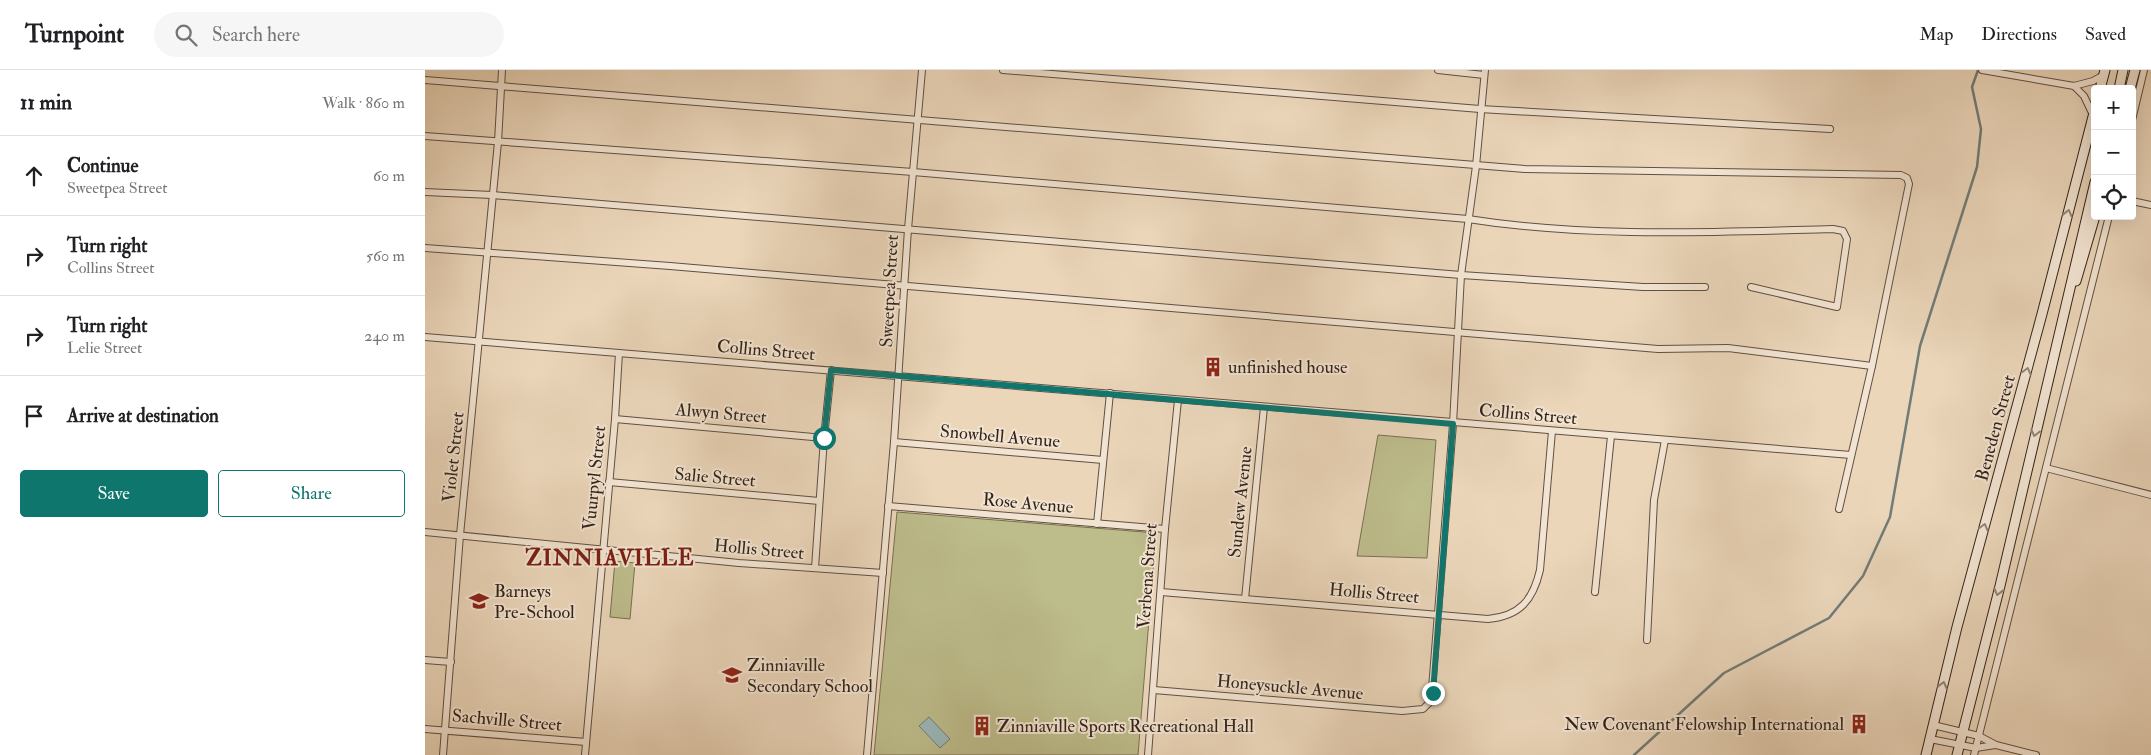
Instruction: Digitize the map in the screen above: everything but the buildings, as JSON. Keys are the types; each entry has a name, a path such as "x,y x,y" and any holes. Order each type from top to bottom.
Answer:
{"main road":[{"path":"2120,85 2123,70"},
{"path":"2131,85 2135,70"},
{"path":"2101,85 2104,72"},
{"name":"Beneden Street","path":"1926,755 1960,617 2091,124"},
{"path":"1957,755 2000,586 2091,199"},
{"path":"2061,323 2077,280 2094,220"}],"street":[{"name":"Violet Street","path":"443,755 460,535 498,142 501,70"},
{"name":"Sweetpea Street","path":"867,755 894,442 908,229 922,70"},
{"path":"1003,70 1480,109 1830,130"},
{"path":"1438,70 1484,73 1476,166 1461,275 1453,424 1438,614"},
{"path":"1984,70 2074,86 2093,81 2104,72"},
{"path":"2136,103 2144,70"},
{"path":"425,80 1476,166 1525,169 1901,175 1907,178 1909,184 1872,366 1839,509"},
{"path":"2074,86 2084,96 2091,107"},
{"path":"425,136 913,172 1468,219 1503,225 1656,233 1833,228 1843,231 1847,238 1837,307 1751,287"},
{"path":"425,192 908,229 1461,275 1643,287 1705,287"},
{"path":"2136,202 2151,206"},
{"path":"1975,751 2108,220"},
{"path":"425,248 670,266 1657,349 1728,348 1872,366"},
{"name":"Collins Street","path":"425,337 899,375 1453,424 1851,455"},
{"name":"Vuurpyl Street","path":"585,755 615,419 619,353"},
{"path":"815,568 824,438 831,370"},
{"path":"1097,524 1110,393"},
{"name":"Verbena Street","path":"1149,755 1165,528 1177,400"},
{"name":"Sundew Avenue","path":"1245,599 1265,408"},
{"name":"Alwyn Street","path":"615,419 824,438"},
{"name":"Hollis Street","path":"1161,592 1488,619 1510,616 1529,598 1536,586 1540,570 1552,432"},
{"path":"1595,592 1611,436"},
{"path":"1647,640 1654,500 1665,440"},
{"name":"Snowbell Avenue","path":"894,442 1103,460"},
{"path":"2046,468 2151,495"},
{"name":"Salie Street","path":"609,482 819,501"},
{"name":"Rose Avenue","path":"888,506 1165,528"},
{"name":"Hollis Street","path":"425,532 602,550 883,573"},
{"name":"Honeysuckle Avenue","path":"1154,690 1402,711 1423,709 1431,701 1433,693 1438,614"},
{"path":"425,660 451,662"},
{"path":"1933,725 1979,736 1996,745 2036,755"},
{"name":"Sachville Street","path":"425,729 586,742"},
{"path":"1930,738 1960,745 1975,751 1996,745"}],"shaded area":[{"path":"1378,435 1436,440 1427,558 1357,556"},
{"path":"897,512 1156,533 1138,755 874,755"},
{"path":"615,561 635,563 630,619 610,617"}],"water":[{"path":"929,717 950,739 940,748 919,726"}],"waterway":[{"path":"1634,755 1724,673 1829,618 1863,576 1890,517 1920,346 1977,167 1981,129 1972,87 1978,70"}],"place":[{"name":"unfinished house","path":"1213,367"},
{"name":"Barneys Pre-School","path":"479,601"},
{"name":"Zinniaville Secondary School","path":"732,675"},
{"name":"New Covenant Felowship International","path":"1859,724"},
{"name":"Zinniaville Sports Recreational Hall","path":"982,726"}],"district":[{"name":"ZINNIAVILLE","path":"610,557"}],"route":[{"path":"824,438 831,370 1453,424 1433,693"}]}
